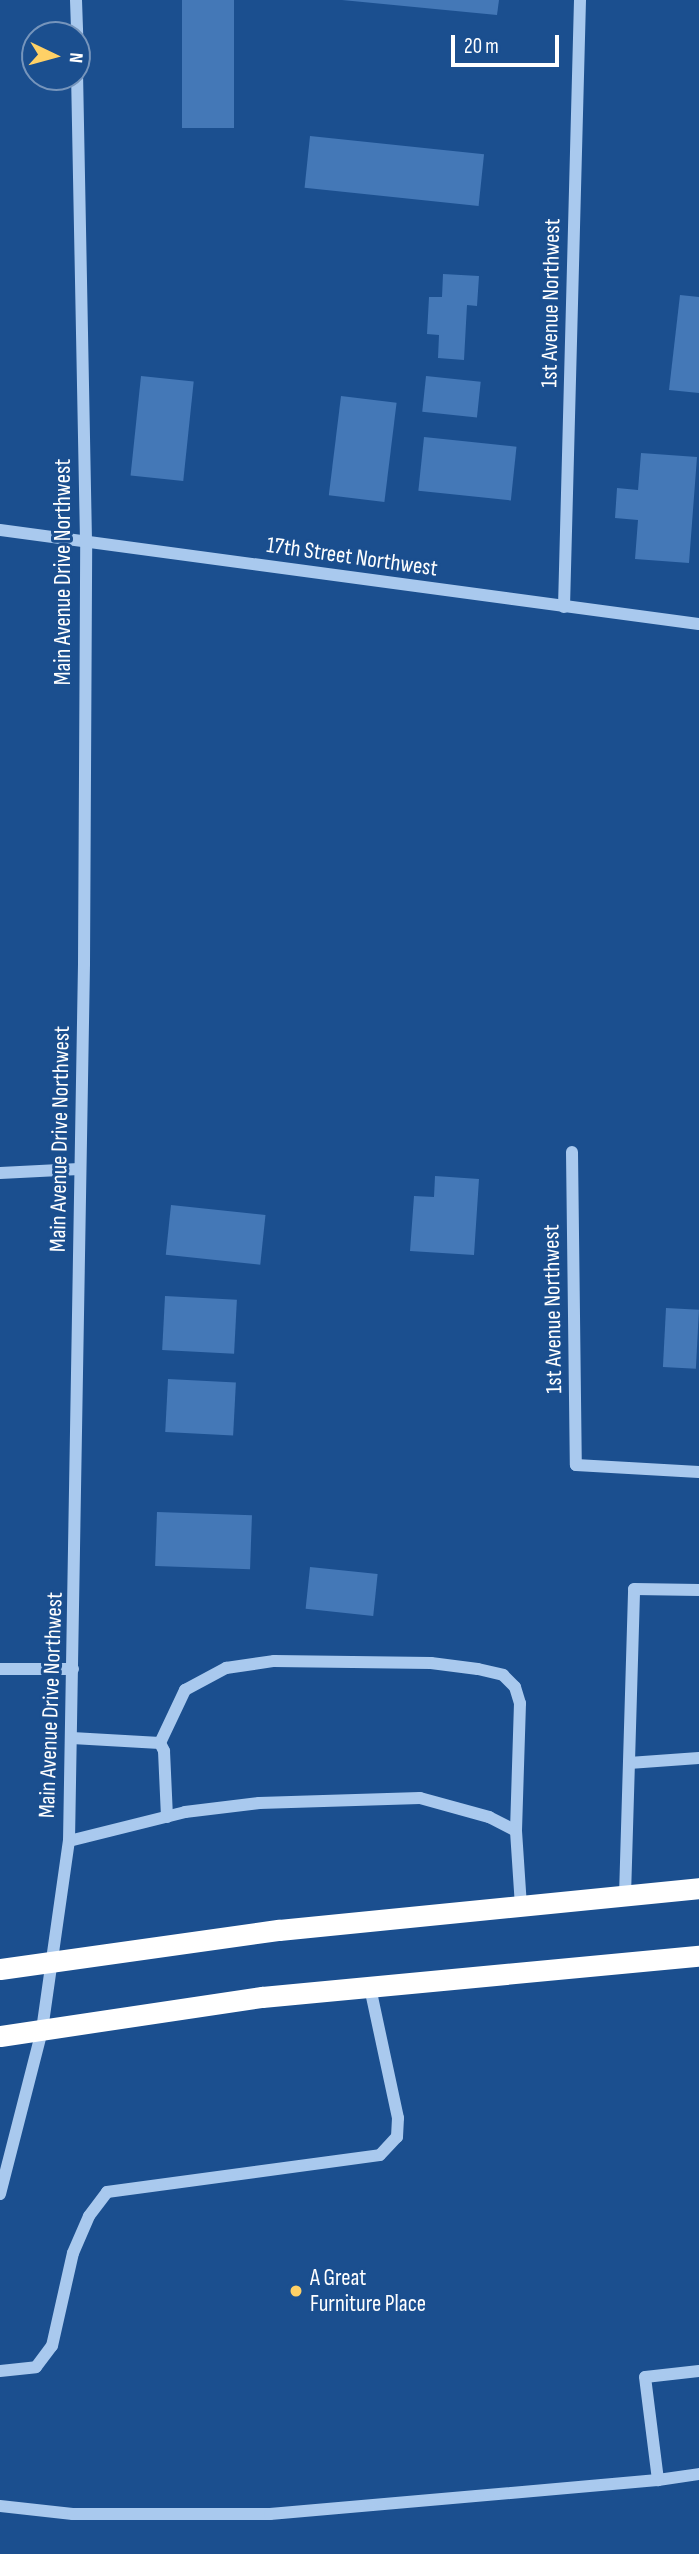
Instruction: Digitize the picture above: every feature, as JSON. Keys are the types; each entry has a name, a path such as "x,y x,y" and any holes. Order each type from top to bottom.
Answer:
{"highway":[{"path":"0,1969 279,1930 699,1888"},
{"path":"0,2036 262,1997 699,1956"}],"street":[{"path":"76,0 77,21"},
{"name":"1st Avenue Northwest","path":"564,607 580,0"},
{"name":"Main Avenue Drive Northwest","path":"0,2194 42,2030 69,1841 86,541 77,91"},
{"name":"17th Street Northwest","path":"0,530 699,624"},
{"name":"1st Avenue Northwest","path":"572,1152 576,1465 699,1472"},
{"path":"0,1173 79,1169"},
{"path":"625,1896 634,1589 699,1590"},
{"path":"160,1744 185,1690 226,1668 274,1661 431,1663 503,1675 515,1687 520,1703 516,1831 521,1906"},
{"path":"0,1670 73,1669"},
{"path":"72,1738 160,1744"},
{"path":"160,1744 164,1751 167,1817"},
{"path":"629,1763 699,1758"},
{"path":"69,1841 167,1817 258,1803 420,1798 489,1817 516,1831"},
{"path":"0,2371 36,2367 52,2346 74,2253 89,2216 107,2192 380,2155 397,2137 398,2118 370,1987"},
{"path":"659,2480 645,2377 699,2371"},
{"path":"0,2506 74,2514 270,2514 659,2480 699,2474"}],"building":[{"path":"182,0 234,0 234,128 182,128"},
{"path":"342,0 499,0 497,15"},
{"path":"310,136 484,154 479,206 305,188"},
{"path":"443,274 479,276 477,306 467,305 464,360 438,358 439,335 427,334 429,297 442,297"},
{"path":"680,295 699,297 699,393 669,390"},
{"path":"141,376 194,382 183,481 131,475"},
{"path":"426,376 481,382 477,418 422,412"},
{"path":"341,396 397,403 384,502 329,495"},
{"path":"424,437 516,447 511,500 418,491"},
{"path":"641,453 697,457 689,563 635,559 638,520 615,518 617,488 638,490"},
{"path":"435,1176 479,1179 474,1255 410,1251 414,1196 434,1197"},
{"path":"171,1205 265,1215 260,1265 166,1255"},
{"path":"165,1296 237,1300 234,1354 162,1350"},
{"path":"666,1308 699,1310 696,1369 663,1367"},
{"path":"168,1379 236,1383 233,1435 165,1432"},
{"path":"157,1512 252,1515 250,1569 155,1566"},
{"path":"310,1567 378,1574 373,1616 306,1609"}],"place":[{"name":"A Great Furniture Place","path":"296,2291"}]}
